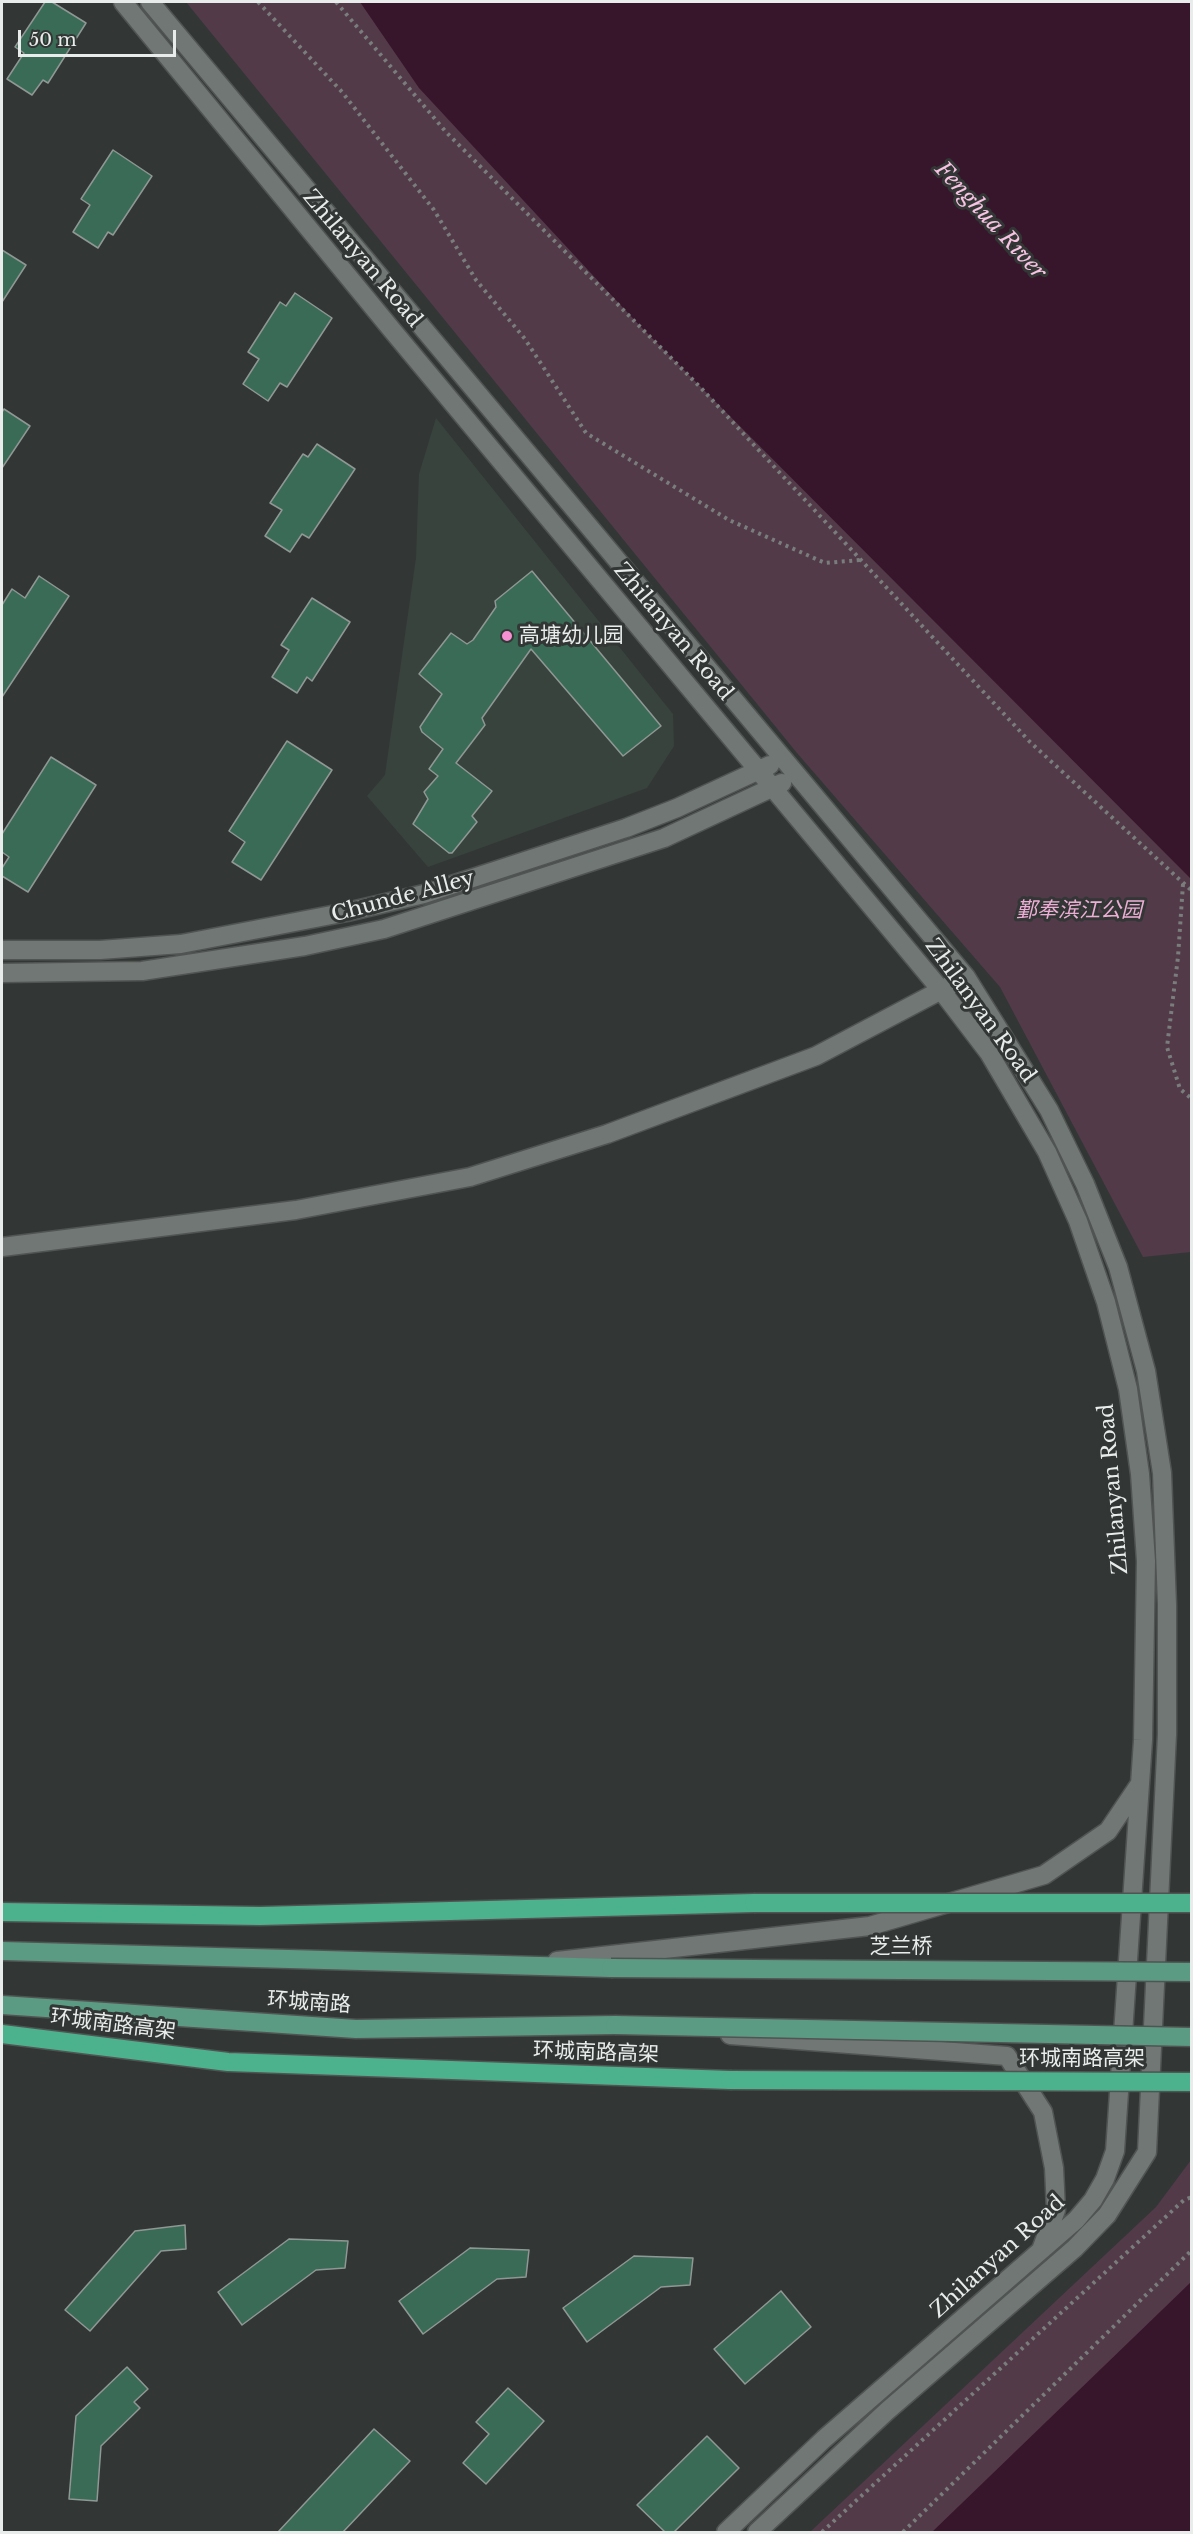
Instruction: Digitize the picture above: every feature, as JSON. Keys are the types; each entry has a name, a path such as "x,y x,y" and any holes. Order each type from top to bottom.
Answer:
{"highway":[{"path":"2,1912 260,1916 689,1903 1191,1903"},
{"name":"环城南路高架","path":"2,2034 228,2062 730,2080 1191,2082"}],"main road":[{"name":"环城南路","path":"2,1951 611,1968"},
{"name":"芝兰桥","path":"611,1968 1191,1972"},
{"name":"环城南路","path":"2,2005 356,2029 615,2025"},
{"path":"615,2025 1191,2037"}],"street":[{"name":"Zhilanyan Road","path":"123,2 392,330 941,990 988,1053 1047,1152 1078,1221 1109,1312 1128,1389 1140,1474 1146,1561 1140,1783 1115,2151 1105,2179 1093,2200 1076,2220 909,2363 726,2532"},
{"name":"Zhilanyan Road","path":"150,2 966,977 1049,1110 1085,1184 1118,1267 1148,1383 1162,1473 1167,1605 1167,1734 1147,2152 1107,2215 1075,2248 887,2411 757,2532"},
{"name":"Chunde Alley","path":"2,950 100,950 182,944 358,910 424,894 626,828 677,808 782,759"},
{"name":"Chunde Alley","path":"2,974 142,970 294,947 384,929 664,838 796,776"},
{"path":"2,1246 296,1210 470,1178 607,1134 816,1056 966,977"},
{"path":"512,1966 870,1926 1044,1875 1108,1831 1140,1783"},
{"path":"615,2025 924,2052 1007,2056 1043,2112 1054,2168 1056,2211 1040,2253"}],"path":[{"path":"258,2 342,92 434,210 476,280 525,339 586,432 729,520 825,562 860,560"},
{"path":"336,2 446,132 701,388 1030,742 1191,891"},
{"path":"1183,883 1178,957 1167,1047 1180,1089 1191,1099"},
{"path":"822,2532 1184,2200 1191,2197"},
{"path":"903,2532 1191,2250"}],"shaded area":[{"name":"高塘幼儿园","path":"436,418 673,714 674,746 647,788 428,867 367,796 385,775 416,558 419,474"}],"green space":[{"name":"鄞奉滨江公园","path":"186,2 366,2 1191,874 1191,1252 1143,1257 1000,987 797,753"},
{"path":"1191,2160 1191,2298 940,2532 810,2532 1156,2207"}],"water":[{"name":"Fenghua Rıver","path":"360,2 1191,2 1191,879 640,326 419,88"},
{"path":"1191,2282 1191,2532 932,2532"}],"building":[{"path":"45,2 52,2 86,23 48,83 43,80 32,95 7,79 24,53 15,47"},
{"path":"113,150 152,176 113,235 108,232 98,248 73,232 90,205 81,199"},
{"path":"2,250 26,265 2,302"},
{"path":"295,293 332,318 287,387 280,383 268,401 243,384 259,359 248,352 280,302 286,306"},
{"path":"4,409 30,426 2,468 2,412"},
{"path":"317,444 355,469 309,538 302,534 290,552 265,536 282,510 270,503 303,454 308,457"},
{"path":"532,571 661,726 623,756 531,649 482,718 485,725 456,763 492,791 472,816 477,822 452,853 449,853 413,824 428,799 424,792 438,776 429,769 443,749 422,732 420,727 442,694 419,674 451,633 467,644 473,640 496,607 495,601"},
{"path":"39,576 69,596 2,697 2,605 12,589 25,598"},
{"path":"312,598 350,622 312,681 307,677 297,693 272,677 289,650 281,645"},
{"path":"287,741 332,770 261,880 232,862 245,842 229,831"},
{"path":"51,757 96,785 28,892 2,876 2,868 9,857 2,852 2,834"},
{"path":"185,2225 186,2249 161,2251 90,2331 65,2310 135,2231"},
{"path":"289,2239 348,2241 345,2268 316,2270 242,2325 218,2292"},
{"path":"470,2248 529,2250 526,2277 497,2279 423,2334 399,2301"},
{"path":"634,2256 693,2258 690,2285 661,2287 587,2342 563,2308"},
{"path":"781,2291 811,2327 745,2384 714,2349"},
{"path":"127,2367 148,2389 134,2402 140,2408 101,2446 97,2501 69,2499 76,2416"},
{"path":"508,2388 544,2421 486,2484 463,2463 489,2434 476,2422"},
{"path":"374,2429 410,2461 343,2532 278,2532"},
{"path":"707,2436 739,2468 674,2532 665,2532 637,2505"}],"place":[{"name":"高塘幼儿园","path":"507,636"}]}
